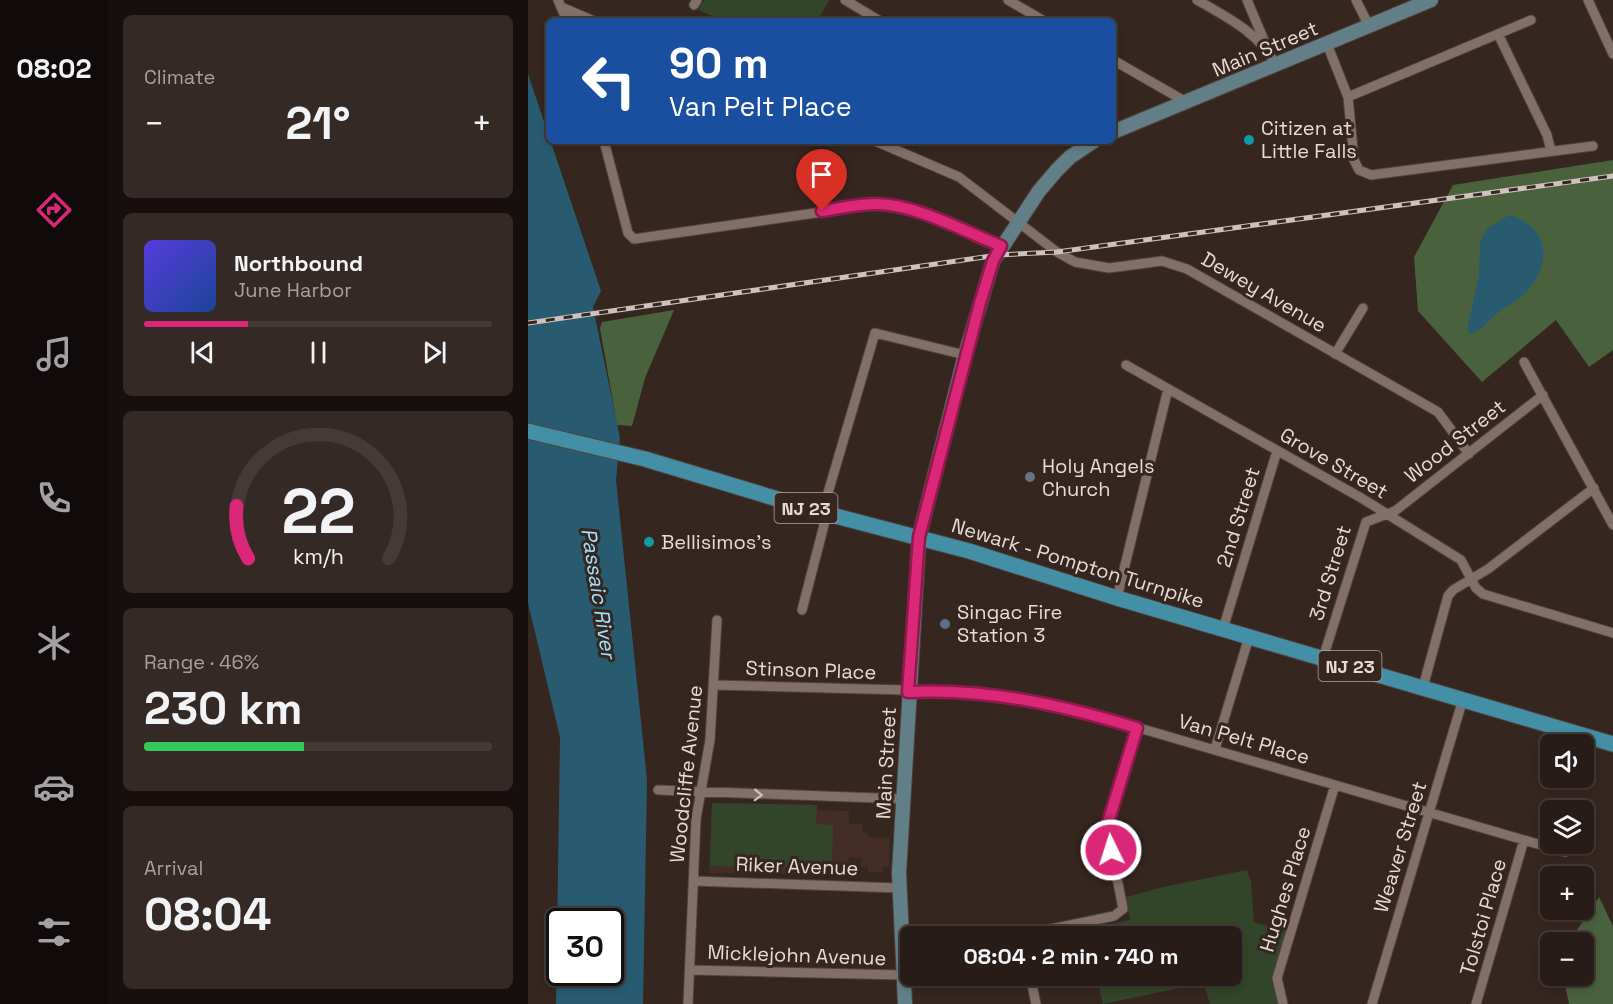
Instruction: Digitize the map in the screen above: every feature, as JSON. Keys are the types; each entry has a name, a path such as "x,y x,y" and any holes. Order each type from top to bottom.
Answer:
{"main road":[{"name":"Main Street","path":"1116,131 1188,103 1431,0"},
{"name":"Main Street","path":"903,926 899,888 908,692 919,537 965,355 993,261 1001,246 1057,170 1070,157 1090,144"},
{"name":"Newark - Pompton Turnpike","path":"528,431 645,459 824,513 919,537 1117,598 1613,744"},
{"name":"Main Street","path":"904,986 905,1004"}],"street":[{"path":"845,0 875,18"},
{"path":"1008,0 1039,18"},
{"path":"1197,0 1229,19 1269,51"},
{"path":"1246,0 1276,66"},
{"path":"1356,0 1369,26"},
{"path":"1588,0 1613,54"},
{"path":"560,4 566,18"},
{"path":"560,4 588,18"},
{"path":"1348,97 1531,20"},
{"path":"1498,34 1547,135 1551,151"},
{"path":"1327,44 1348,97 1353,160 1359,170 1371,175 1593,146"},
{"path":"1116,62 1188,103"},
{"path":"605,144 628,232 634,238 878,204 916,212 1001,246"},
{"name":"Dewey Avenue","path":"882,144 959,177 1057,252 1075,262 1109,268 1162,261 1178,264 1437,412 1468,454"},
{"path":"1335,354 1363,308"},
{"path":"802,610 824,525 824,513 872,340 878,332 965,355"},
{"path":"1524,362 1613,525"},
{"name":"Grove Street","path":"1126,365 1388,515 1461,560 1476,588 1489,597 1613,633"},
{"path":"1117,598 1168,389"},
{"name":"Wood Street","path":"1388,515 1543,395"},
{"name":"2nd Street","path":"1223,629 1277,451"},
{"path":"1422,687 1448,596 1471,578 1488,569 1594,488"},
{"name":"3rd Street","path":"1323,658 1362,527 1366,522 1388,515"},
{"name":"Woodcliffe Avenue","path":"688,1004 696,819 710,740 717,620"},
{"path":"1215,749 1249,637"},
{"name":"Stinson Place","path":"713,685 908,692"},
{"name":"Van Pelt Place","path":"908,692 980,692 1074,709 1540,845"},
{"name":"Weaver Street","path":"1372,1004 1463,699"},
{"path":"1065,926 1120,914 1123,909 1107,826 1137,728"},
{"name":"Hughes Place","path":"1283,1004 1277,978 1335,785"},
{"path":"658,790 904,799"},
{"name":"Tolstoi Place","path":"1476,1004 1524,840"},
{"name":"Riker Avenue","path":"694,881 899,888"},
{"name":"Micklejohn Avenue","path":"690,970 900,975"},
{"path":"1032,986 1036,1004"}],"shaded area":[{"path":"712,803 817,805 817,810 849,811 849,824 863,824 862,832 868,833 868,837 890,838 889,867 883,867 883,873 868,872 868,867 861,867 861,858 849,857 848,875 709,873"}],"green space":[{"path":"704,0 829,0 819,18 717,18 698,10"},
{"path":"1613,160 1613,350 1589,367 1556,320 1482,382 1418,311 1414,257 1453,185"},
{"path":"674,310 645,378 632,426 617,425 600,328 602,322"},
{"path":"712,803 817,805 816,824 833,825 832,868 710,866"},
{"path":"1247,870 1251,882 1254,922 1287,931 1272,982 1279,1004 1210,1004 1205,986 1242,986 1242,926 1103,926 1130,920 1126,897"},
{"path":"1599,897 1613,926 1613,1004 1569,1004 1565,986 1594,986 1594,932 1576,932 1584,920 1594,920 1594,904"},
{"path":"1099,986 1190,986 1103,1004"}],"water":[{"name":"Passaic River","path":"528,74 546,128 546,144 552,144 601,291 593,307 620,438 616,480 647,780 643,1004 556,1004 556,986 624,986 624,908 557,908 560,737 528,603"},
{"path":"1509,215 1522,220 1539,236 1543,256 1541,267 1536,279 1524,294 1480,330 1469,334 1467,330 1479,276 1480,242 1487,229"}],"railway":[{"path":"528,323 998,255 1057,252 1613,176"}],"place":[{"name":"Citizen at Little Falls","path":"1249,140"},
{"name":"Holy Angels Church","path":"1030,477"},
{"name":"Bellisimos's","path":"649,542"},
{"name":"Singac Fire Station 3","path":"945,624"}],"route":[{"path":"822,211 878,204 916,212 1001,246 993,261 980,303 919,537 908,692 933,690 980,692 1074,709 1137,728 1107,826 1111,850"}]}
